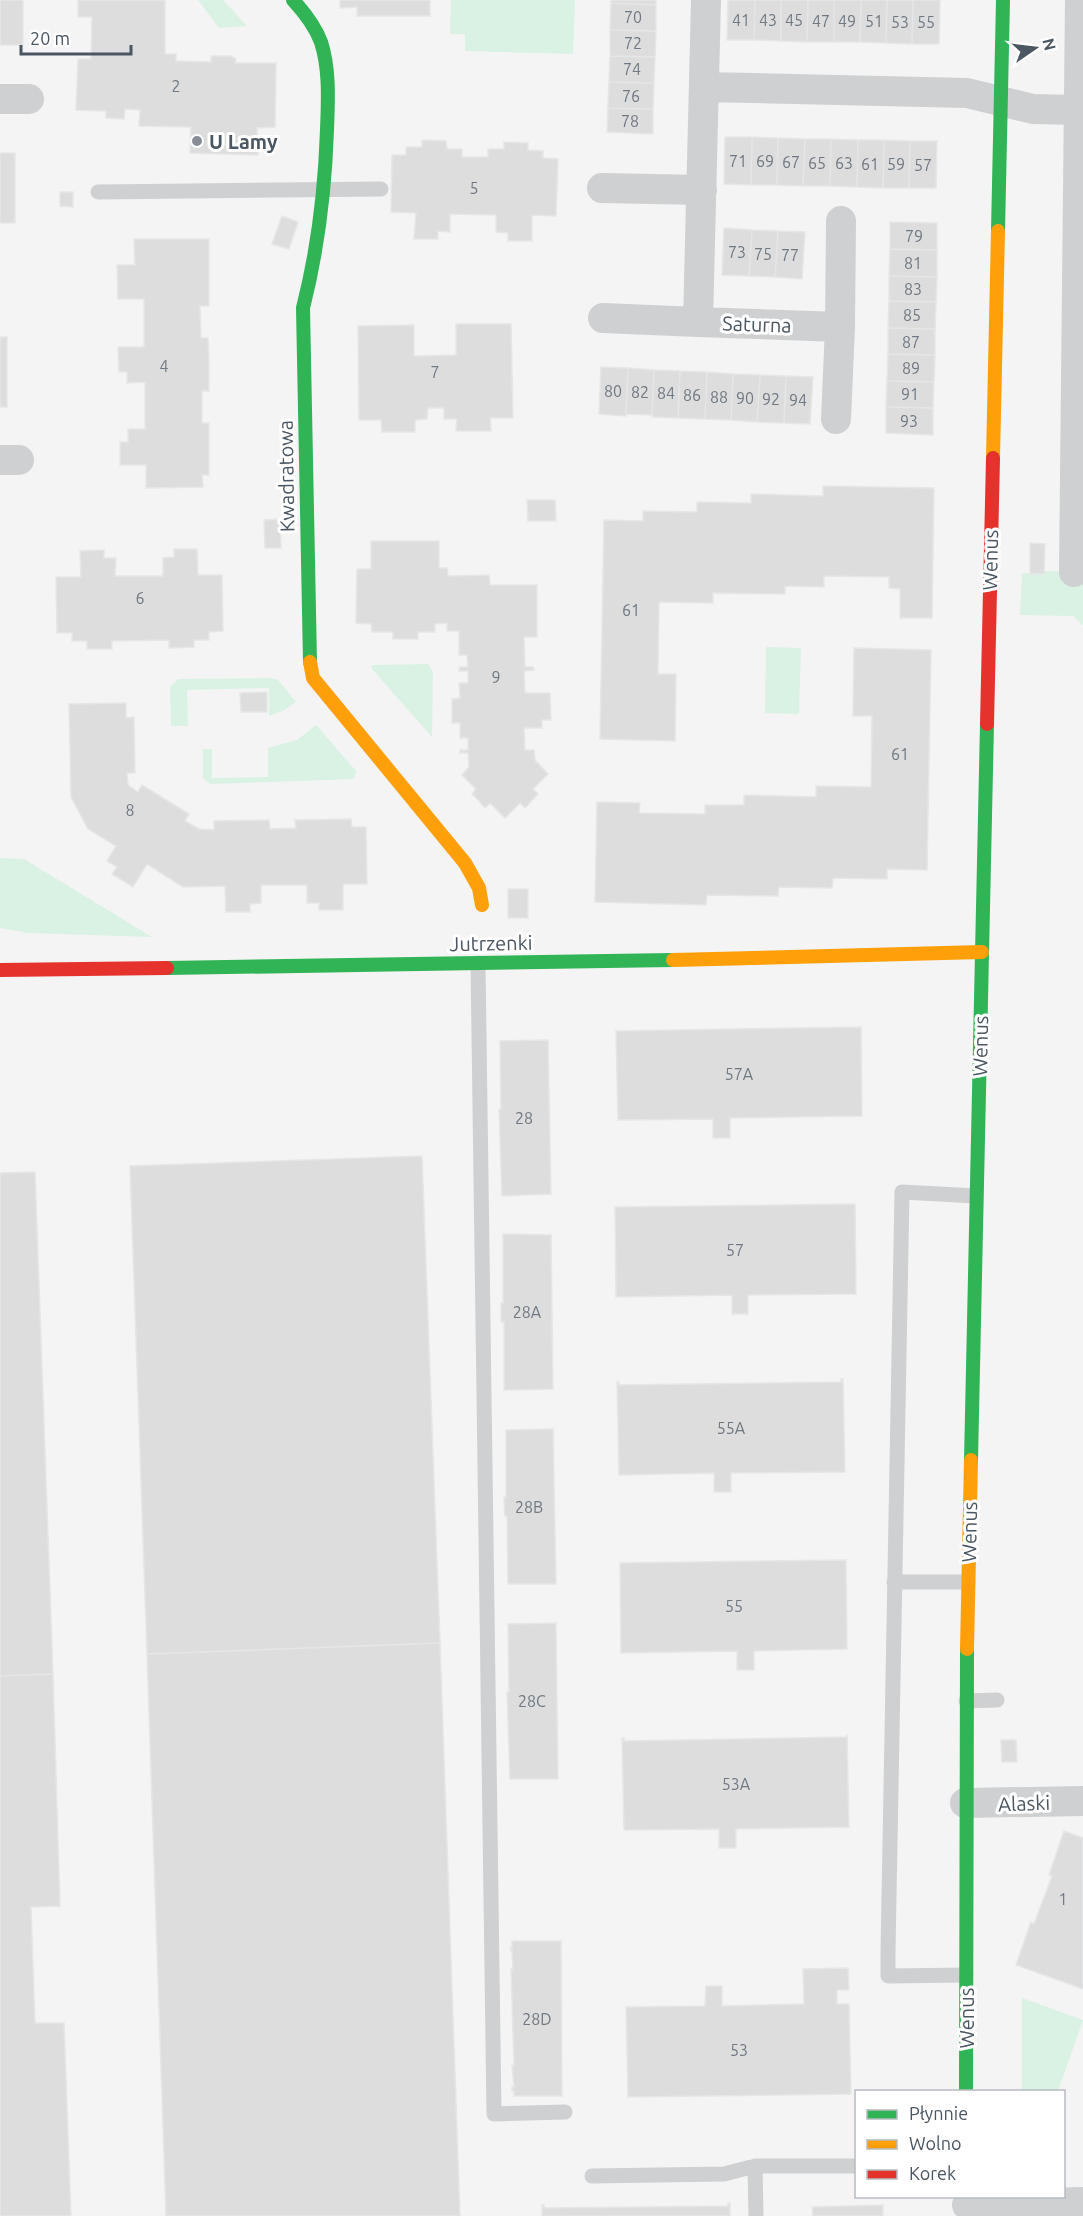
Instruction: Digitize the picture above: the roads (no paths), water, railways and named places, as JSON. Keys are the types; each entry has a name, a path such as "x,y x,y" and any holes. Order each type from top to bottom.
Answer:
{"street":[{"name":"Kwadratowa","path":"293,0 309,19 317,34 324,56 328,94 325,190 315,261 303,308 309,659 313,678 465,863 479,888 482,905"},
{"name":"Saturna","path":"705,0 705,87 698,322 840,327"},
{"name":"Wenus","path":"966,2090 965,1803 968,1582 1003,0"},
{"path":"1074,572 1080,0"},
{"path":"705,87 967,93 1033,109 1078,110"},
{"path":"602,188 702,190"},
{"path":"836,419 841,221"},
{"path":"603,318 698,322"},
{"name":"Jutrzenki","path":"0,970 982,952"},
{"name":"Alaski","path":"965,1803 1083,1801"},
{"path":"967,2206 1083,2202"}],"lane":[{"path":"98,192 381,189"},
{"path":"478,963 494,2114 565,2112"},
{"path":"966,1975 888,1976 902,1192 976,1196"},
{"path":"894,1582 968,1582"},
{"path":"966,1701 997,1700"},
{"path":"592,2176 724,2174 755,2166 855,2166"},
{"path":"755,2166 756,2216"}],"place":[{"name":"U Lamy","path":"197,141"}]}
